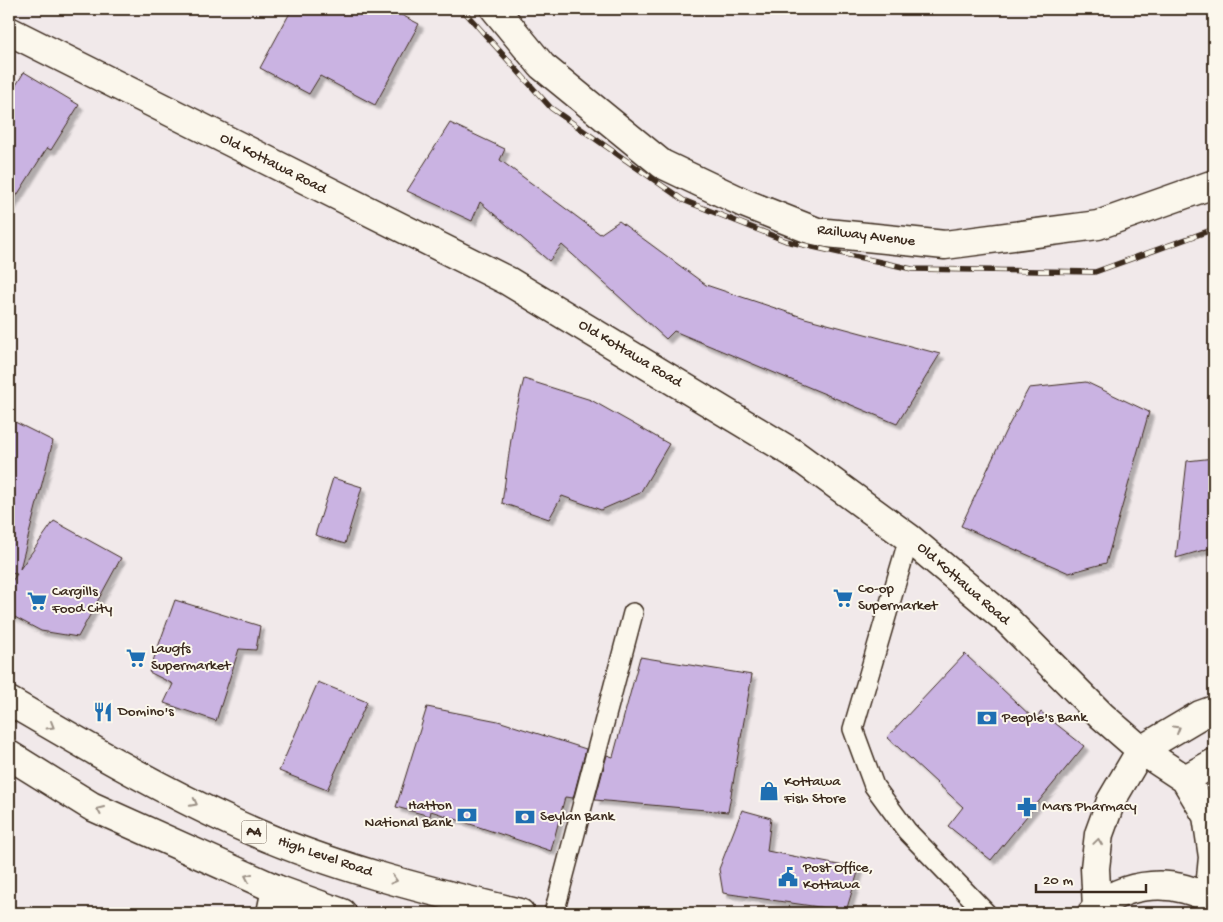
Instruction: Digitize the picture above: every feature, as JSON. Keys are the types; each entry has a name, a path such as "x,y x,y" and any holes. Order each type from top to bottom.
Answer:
{"main road":[{"name":"Railway Avenue","path":"496,9 542,66 662,164 744,203 817,232 945,245 1098,225 1214,184"},
{"name":"Old Kottawa Road","path":"9,31 508,281 793,453 908,538 1006,620 1102,716 1141,750 1185,779"},
{"name":"High Level Road","path":"9,701 109,760 239,826 301,850 378,876 520,913"},
{"path":"1094,911 1095,868 1099,834 1110,801 1141,750 1200,715 1214,710"},
{"path":"9,755 91,806 273,901 342,913"},
{"path":"1094,911 1122,892 1151,885 1181,887 1211,901 1213,857 1207,816 1185,779 1214,763"}],"lane":[{"path":"908,538 853,729 874,786 907,831 986,913"},
{"path":"554,913 633,613"}],"building":[{"path":"292,9 390,9 419,24 375,105 320,76 309,94 260,68"},
{"path":"24,72 79,105 51,150 47,148 9,208 9,97"},
{"path":"450,123 505,149 500,160 600,234 619,221 706,285 805,318 940,354 897,424 674,331 666,339 562,245 549,261 480,202 472,221 407,191"},
{"path":"524,379 591,400 669,444 640,493 601,510 562,496 549,519 502,503 514,418"},
{"path":"1086,382 1149,412 1106,563 1069,573 961,526 1005,432 1029,388"},
{"path":"9,419 53,441 20,569 54,521 121,558 78,637 41,631 9,614 9,585 17,574 9,573"},
{"path":"1214,458 1214,547 1176,558 1187,461"},
{"path":"333,478 362,487 345,544 315,535"},
{"path":"175,600 260,626 256,650 239,649 216,721 164,703 173,684 149,672"},
{"path":"965,654 1035,720 1041,712 1084,746 991,860 948,826 963,807 887,737"},
{"path":"640,657 752,675 728,812 595,800 607,755 613,757"},
{"path":"318,682 367,702 327,790 279,771"},
{"path":"427,707 498,721 586,749 573,798 565,797 551,851 431,811 430,816 396,807"},
{"path":"742,810 771,818 767,851 859,869 846,911 723,893 719,869"}],"railway":[{"path":"462,9 551,108 683,200 786,241 912,269 1095,272 1214,229"}],"place":[{"name":"Co-op Supermarket","path":"843,598"},
{"name":"Cargills Food City","path":"37,601"},
{"name":"Laugfs Supermarket","path":"136,658"},
{"name":"Domino's","path":"103,712"},
{"name":"People's Bank","path":"987,718"},
{"name":"Kottawa Fish Store","path":"769,791"},
{"name":"Mars Pharmacy","path":"1027,807"},
{"name":"Hatton National Bank","path":"467,815"},
{"name":"Seylan Bank","path":"525,817"},
{"name":"Post Office, Kottawa","path":"788,877"}]}
